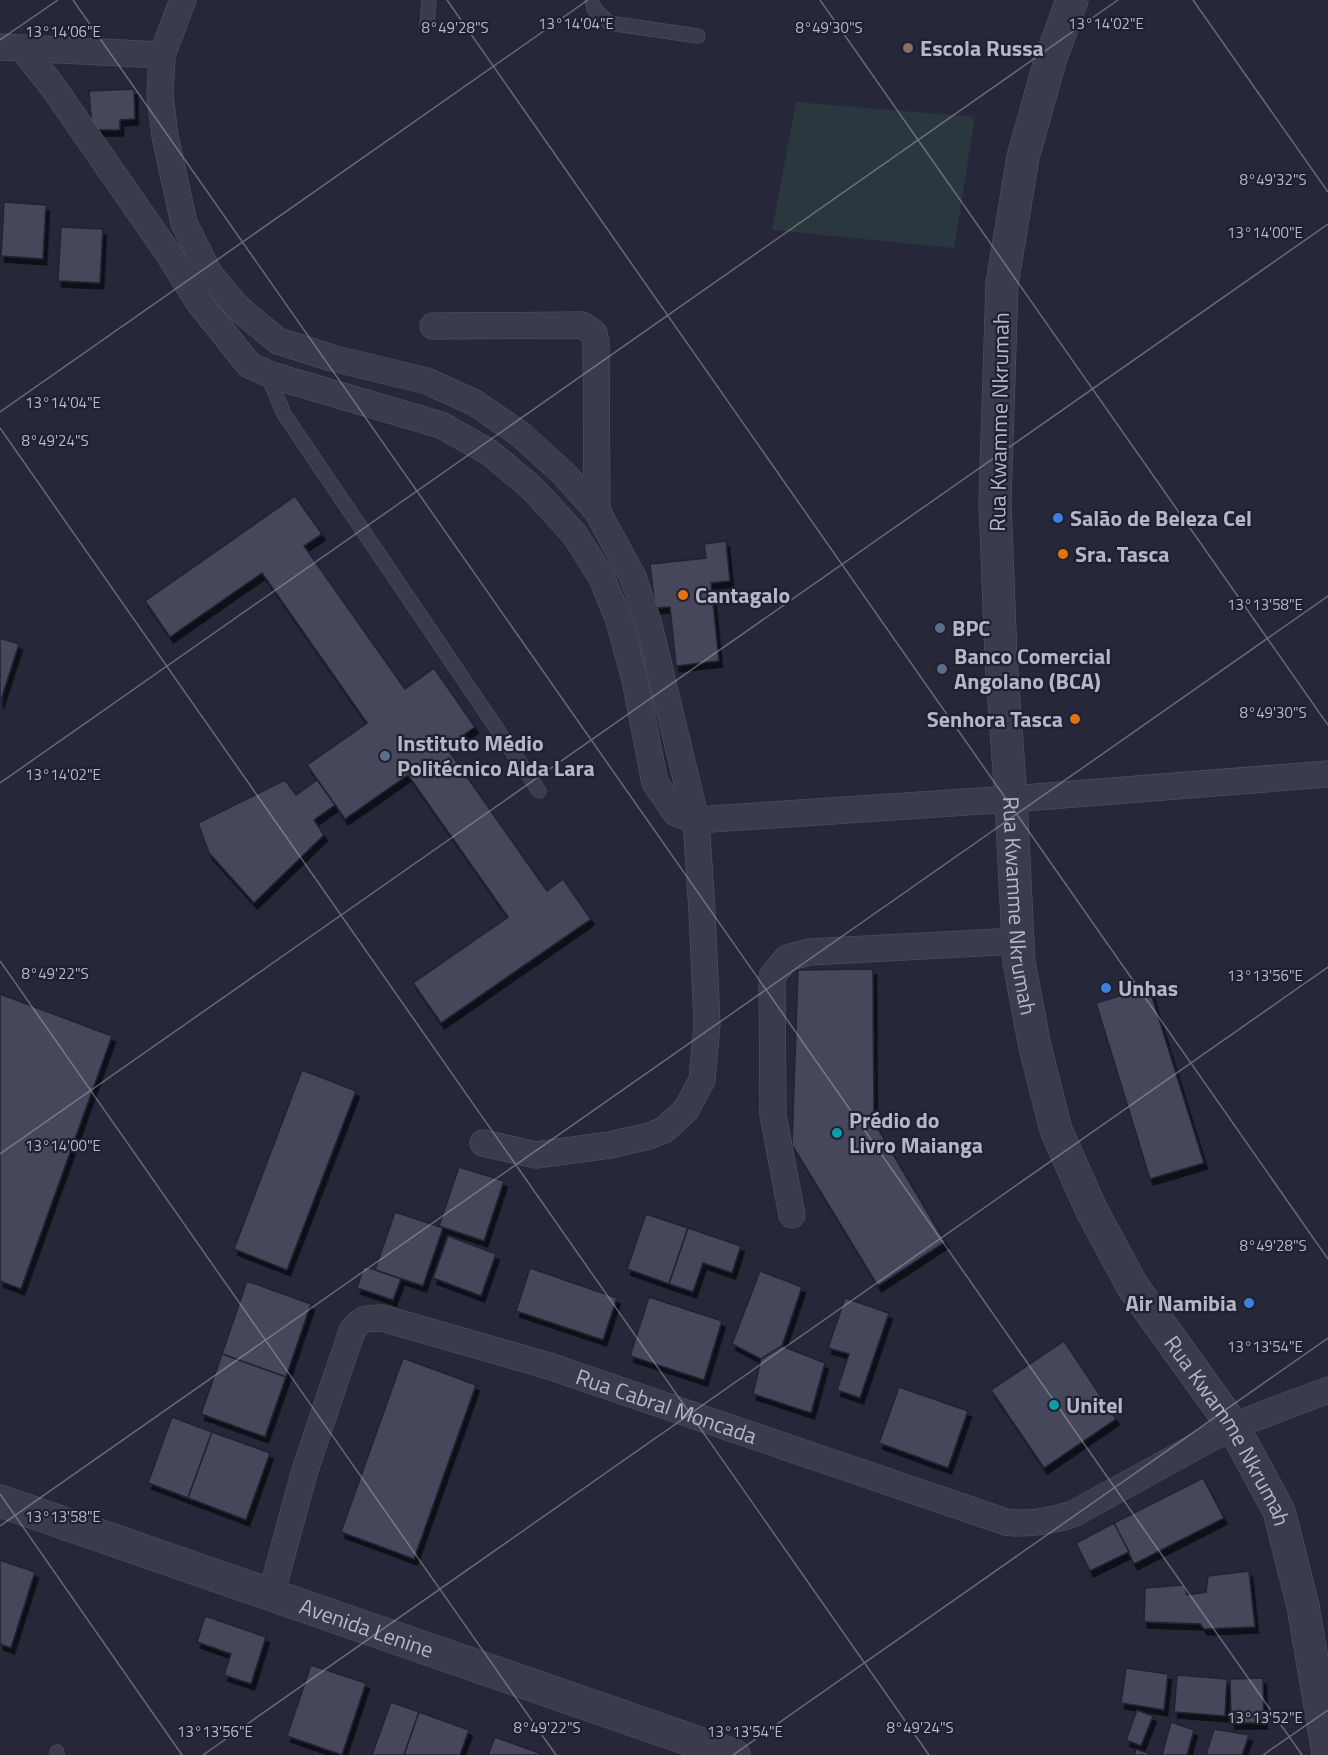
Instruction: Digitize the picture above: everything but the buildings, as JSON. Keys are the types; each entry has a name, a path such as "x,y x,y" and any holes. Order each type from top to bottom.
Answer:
{"street":[{"path":"183,0 162,55 160,95 165,136 184,223 209,273 238,308 278,341 332,358 426,381 475,403 519,434 563,473 597,511 633,577 648,621 696,820 707,1024 702,1080 686,1110 664,1130 649,1136 610,1145 536,1155 483,1143"},
{"name":"Rua Kwamme Nkrumah","path":"1072,0 1050,61 1023,157 1002,284 995,501 1001,659 1019,962 1035,1047 1056,1130 1091,1209 1133,1287 1233,1426 1279,1511 1303,1606 1328,1753"},
{"path":"11,47 162,55"},
{"path":"11,47 52,87 168,253 198,301 249,365 274,376 441,425 489,452 533,489 575,535 602,578 619,621 635,680 655,783 676,813 696,820 1011,800 1328,774"},
{"path":"433,326 582,326 594,333 596,342 597,511"},
{"path":"267,373 278,341"},
{"path":"542,500 563,473"},
{"path":"792,1215 773,1115 772,976 787,958 809,952 1018,941"},
{"name":"Rua Cabral Moncada","path":"271,1595 305,1470 351,1331 358,1322 368,1318 382,1318 549,1366 1006,1522 1024,1524 1044,1522 1073,1514 1233,1426"},
{"path":"1233,1426 1328,1389"},
{"name":"Avenida Lenine","path":"0,1501 734,1755"}],"lane":[{"path":"427,24 429,0"},
{"path":"592,0 594,9 609,23 698,36"},
{"path":"267,373 284,414 539,791"}],"shaded area":[{"path":"796,102 975,117 954,248 772,230"}],"place":[{"name":"Escola Russa","path":"908,48"},
{"name":"Salão de Beleza Cel","path":"1058,518"},
{"name":"Sra. Tasca","path":"1063,554"},
{"name":"Cantagalo","path":"683,595"},
{"name":"BPC","path":"940,628"},
{"name":"Banco Comercial Angolano (BCA)","path":"942,669"},
{"name":"Senhora Tasca","path":"1075,719"},
{"name":"Instituto Médio Politécnico Alda Lara","path":"385,756"},
{"name":"Unhas","path":"1106,988"},
{"name":"Prédio do Livro Maianga","path":"837,1133"},
{"name":"Air Namibia","path":"1249,1303"},
{"name":"Unitel","path":"1054,1405"}]}
